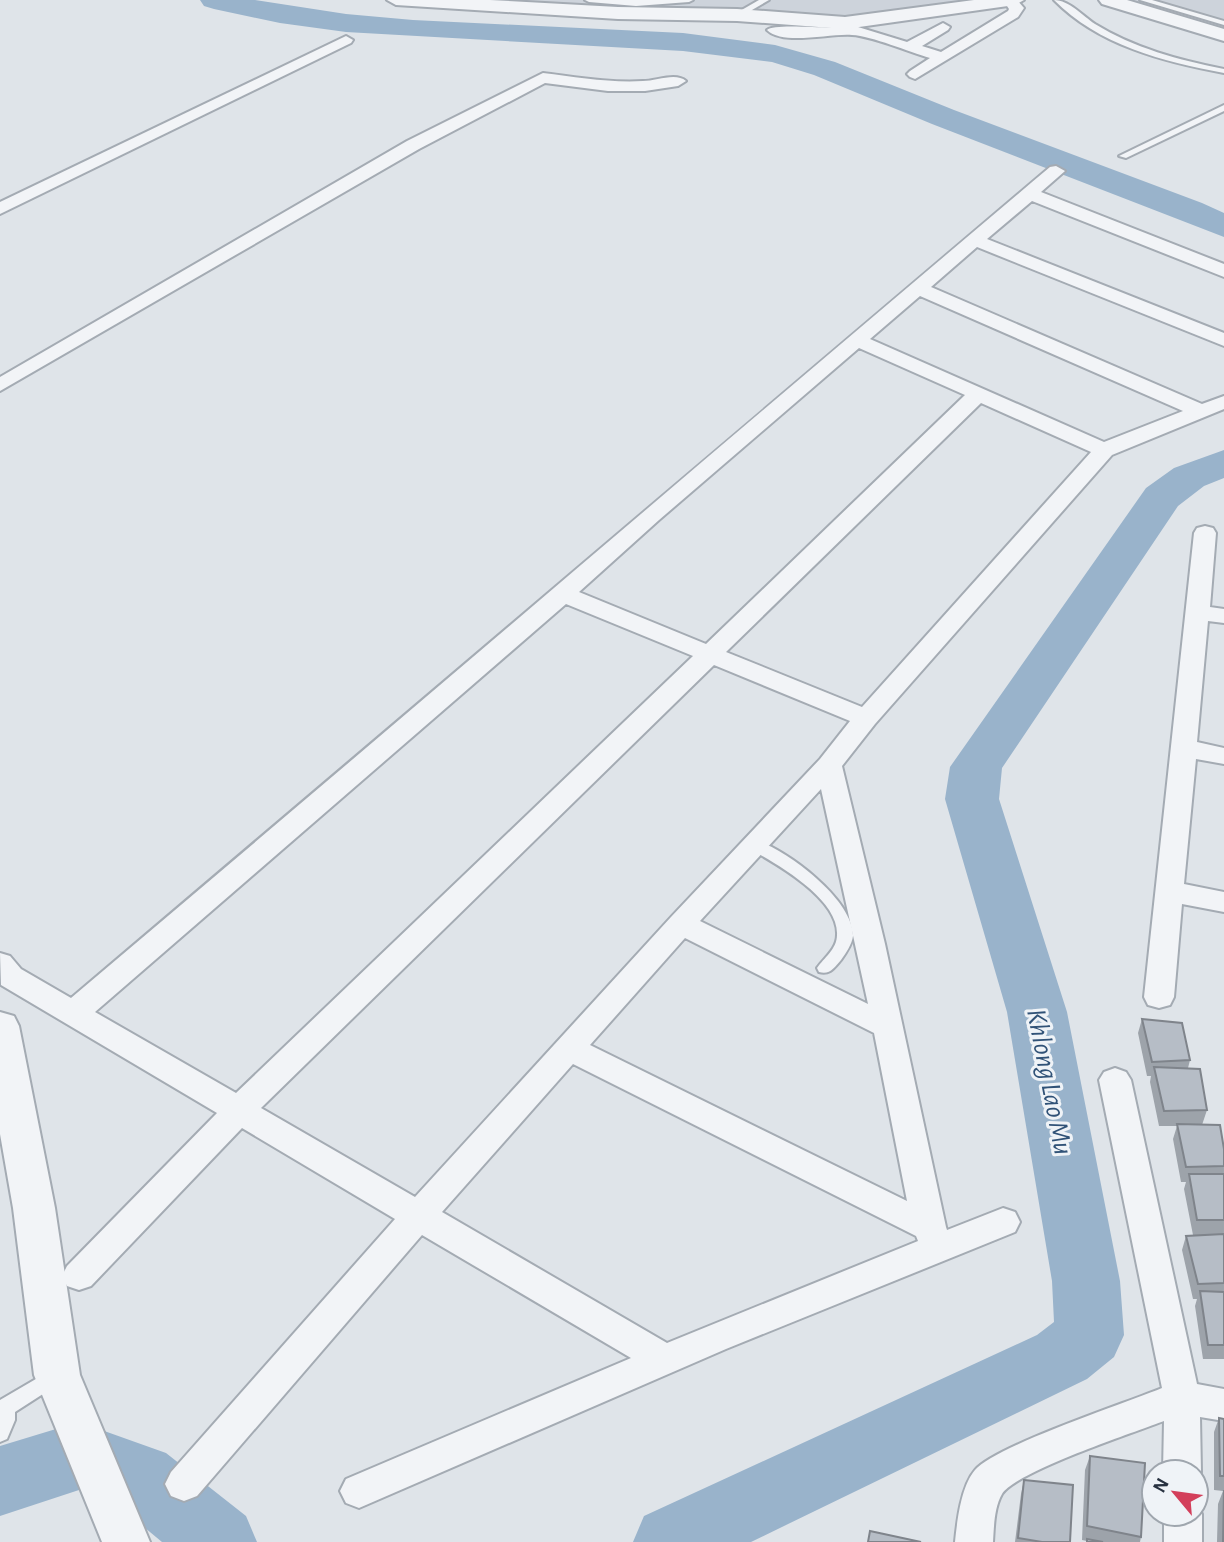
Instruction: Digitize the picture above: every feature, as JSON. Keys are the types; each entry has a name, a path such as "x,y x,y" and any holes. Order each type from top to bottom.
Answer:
{"street":[{"path":"396,0 618,13 737,15 849,27 943,57"},
{"path":"774,30 821,34 1013,0 1017,8 1013,14 915,74"},
{"path":"1108,0 1224,35"},
{"path":"909,47 943,27"},
{"path":"860,47 879,38"},
{"path":"0,209 346,40"},
{"path":"0,385 413,145 543,78 608,86 645,86 678,81"},
{"path":"74,1013 563,594 651,515 1056,171"},
{"path":"1030,194 1224,271"},
{"path":"975,240 1224,340"},
{"path":"918,288 1201,411"},
{"path":"857,340 1104,450"},
{"path":"79,1276 240,1110 978,394"},
{"path":"184,1484 419,1215 681,924 829,765 866,718 1104,450 1224,402"},
{"path":"1159,997 1205,533"},
{"path":"563,594 866,718"},
{"path":"1197,612 1224,616"},
{"path":"1184,748 1224,756"},
{"path":"829,765 847,835 933,1238"},
{"path":"1169,891 1224,902"},
{"path":"681,924 888,1027"},
{"path":"0,964 11,977 665,1360"},
{"path":"0,1026 34,1208 62,1386 124,1536"},
{"path":"569,1048 933,1238"},
{"path":"1115,1080 1182,1397 1182,1458"},
{"path":"359,1491 665,1360 933,1238 1003,1222"},
{"path":"974,1542 977,1512 988,1482 1016,1463 1182,1397 1224,1405"}],"lane":[{"path":"589,0 636,4 689,0"},
{"path":"737,15 765,0"},
{"path":"1058,0 1075,16 1099,31 1183,62 1224,71"},
{"path":"1144,0 1224,23"},
{"path":"1123,156 1224,107"},
{"path":"755,845 808,877 834,907 846,932 843,944 825,968"},
{"path":"0,1433 6,1407 62,1386"}],"shaded area":[{"path":"433,0 986,0 843,18"},
{"path":"1125,0 1224,0 1224,29"}],"building":[{"path":"1142,1019 1182,1023 1190,1060 1152,1062"},
{"path":"1154,1067 1200,1069 1207,1110 1164,1111"},
{"path":"1177,1124 1220,1125 1224,1166 1186,1167"},
{"path":"1189,1174 1224,1174 1224,1220 1197,1220"},
{"path":"1224,1234 1224,1283 1198,1284 1186,1236"},
{"path":"1200,1291 1224,1292 1224,1345 1208,1345"},
{"path":"1219,1418 1224,1419 1224,1476 1220,1476"},
{"path":"1090,1456 1140,1462 1141,1537 1087,1526"},
{"path":"1024,1480 1073,1485 1070,1542 1042,1542 1018,1538"},
{"path":"870,1531 921,1542 868,1542"}],"waterway":[{"path":"214,0 280,14 346,23 413,29 616,37 750,49 775,54 825,69 943,117 1155,196 1224,226"},
{"name":"Khlong Lao Mu","path":"671,1542 1062,1357 1089,1335 1086,1281 1037,1012 972,799 976,767 1162,497 1189,477 1224,463"},
{"name":"Khlong Lao Mu","path":"0,1481 79,1456 140,1477 219,1542"}]}
